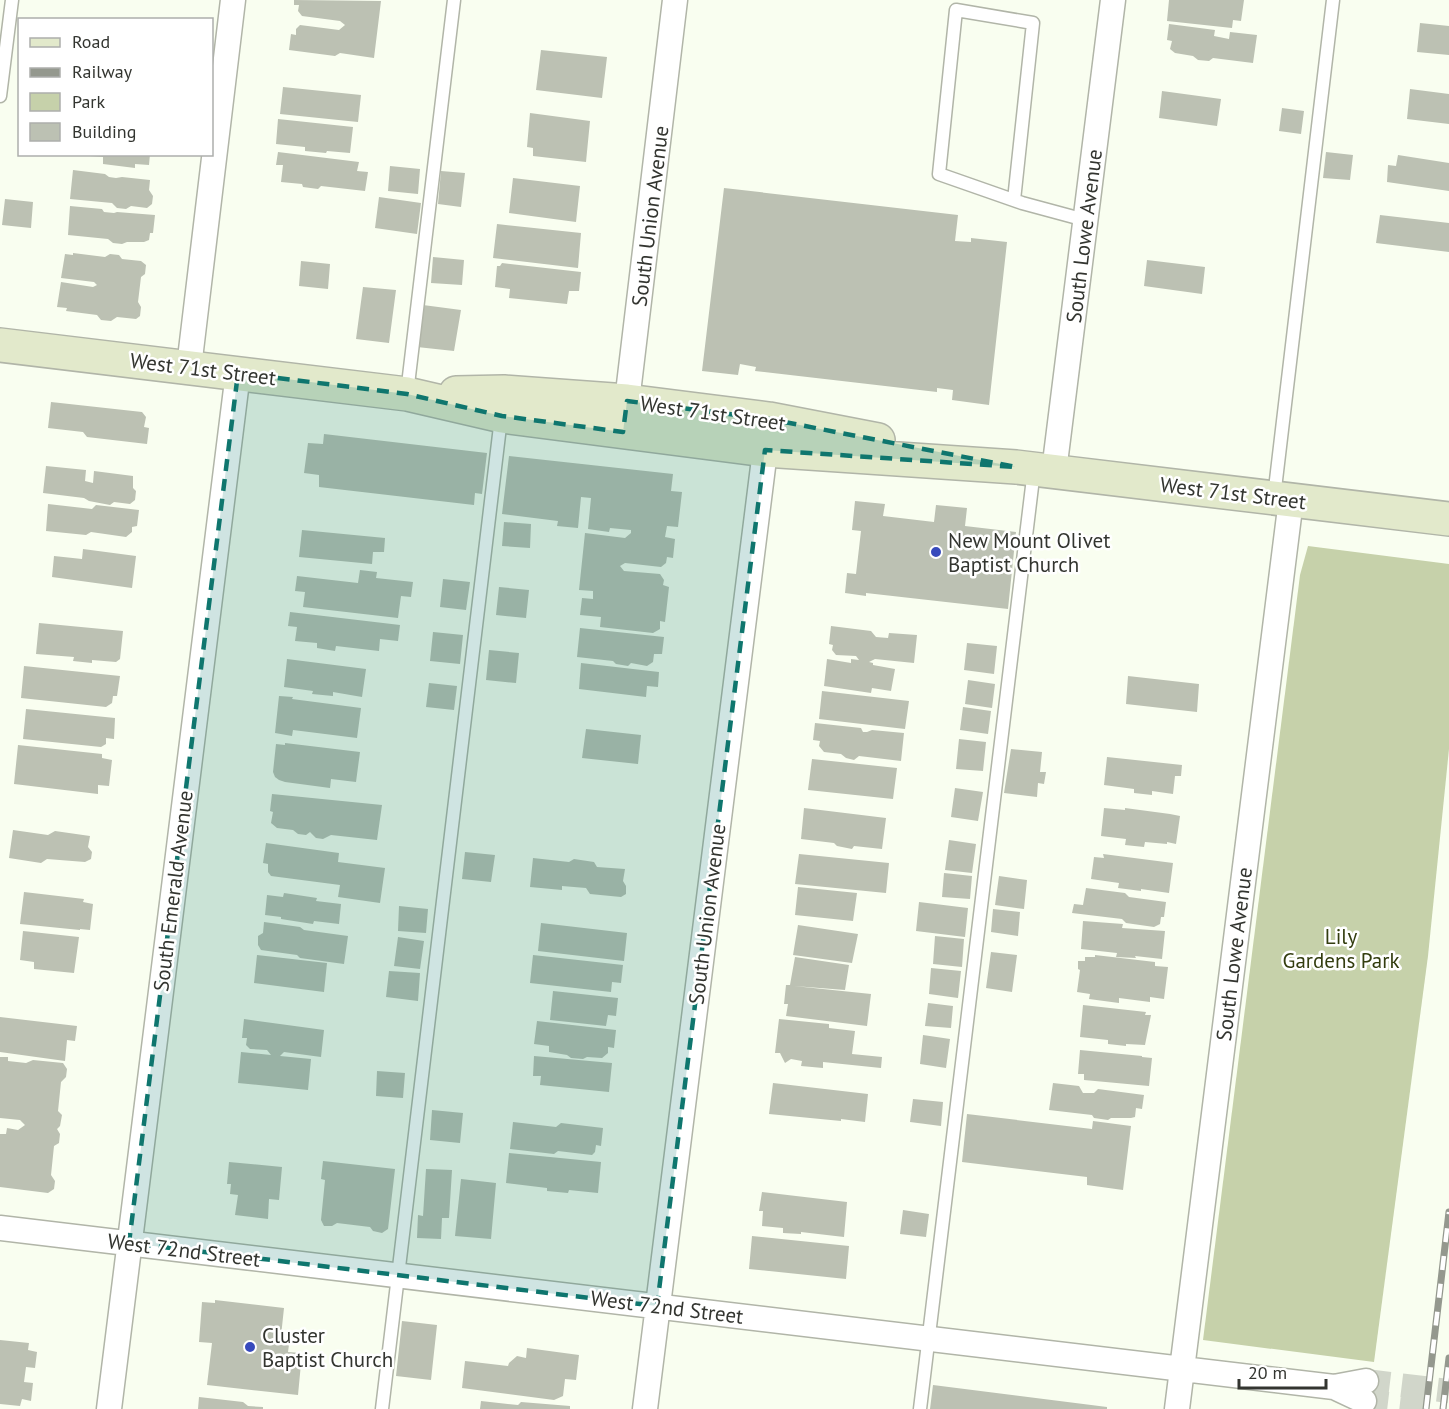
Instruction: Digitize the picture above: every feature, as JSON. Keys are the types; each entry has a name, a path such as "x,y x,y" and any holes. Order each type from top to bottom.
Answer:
{"main road":[{"name":"West 71st Street","path":"0,345 407,394 625,416 1449,519"}],"street":[{"path":"189,368 233,0"},
{"name":"South Union Avenue","path":"625,416 675,0"},
{"name":"South Lowe Avenue","path":"1035,469 1086,220 1113,0"},
{"name":"South Emerald Avenue","path":"109,1409 238,373"},
{"name":"South Union Avenue","path":"645,1409 767,435"},
{"name":"South Lowe Avenue","path":"1177,1409 1282,499"},
{"name":"West 72nd Street","path":"0,1228 1365,1391"}],"lane":[{"path":"0,96 12,0"},
{"path":"407,394 454,0"},
{"path":"1282,499 1333,0"},
{"path":"1014,200 1033,23 956,10 939,174 1014,200 1086,220"},
{"path":"382,1409 503,404"},
{"path":"920,1409 1035,469"}],"highlighted area":[{"path":"238,373 407,394 502,416 623,432 627,401 769,419 1016,467 765,450 657,1306 129,1243"}],"green space":[{"name":"Lily Gardens Park","path":"1308,546 1449,564 1449,749 1428,956 1374,1362 1203,1340 1300,575"}],"building":[{"path":"294,0 381,1 374,58 289,50 291,34 296,35 296,29 300,25 339,30 345,25 340,21 302,16 298,11 299,5 294,5"},
{"path":"1169,0 1244,0 1241,21 1233,20 1232,28 1167,21"},
{"path":"1420,23 1449,26 1449,55 1417,52"},
{"path":"1169,24 1215,30 1214,36 1229,39 1230,32 1257,35 1253,63 1213,58 1209,61 1198,60 1193,56 1175,53 1170,49 1172,41 1167,40"},
{"path":"541,50 607,57 602,98 536,90"},
{"path":"283,87 361,95 358,122 280,114"},
{"path":"1410,89 1449,94 1449,124 1407,119"},
{"path":"1162,91 1221,99 1217,126 1159,118"},
{"path":"1282,108 1304,111 1301,134 1279,131"},
{"path":"530,113 590,121 586,162 533,156 533,148 527,147"},
{"path":"278,119 353,127 350,153 305,151 305,147 276,144"},
{"path":"278,152 359,162 357,171 368,172 365,191 321,186 318,189 303,187 302,184 281,182 283,165 276,165"},
{"path":"1326,152 1353,155 1350,180 1323,178"},
{"path":"1398,155 1449,163 1449,191 1387,182 1388,165 1396,166"},
{"path":"90,156 150,156 149,165 135,164 135,168 103,164 103,157"},
{"path":"390,166 420,169 418,194 388,191"},
{"path":"73,170 105,174 116,178 150,180 149,190 153,196 152,204 147,208 131,206 126,209 117,208 112,203 70,199"},
{"path":"441,171 465,173 461,207 438,204"},
{"path":"513,178 580,186 576,222 509,213"},
{"path":"724,188 958,215 955,241 971,242 971,238 1007,242 989,405 952,400 953,390 937,388 937,392 755,371 756,367 740,364 738,375 702,371"},
{"path":"379,197 421,203 417,234 375,228"},
{"path":"5,199 33,202 31,228 2,225"},
{"path":"70,206 102,209 104,212 155,215 153,233 150,233 149,240 144,242 122,244 113,243 108,239 68,235"},
{"path":"1380,215 1449,223 1449,252 1376,243"},
{"path":"497,224 581,233 578,268 493,258"},
{"path":"73,253 105,257 110,254 119,255 122,259 141,261 146,265 145,274 141,277 138,302 141,307 140,316 136,319 117,317 111,321 101,320 97,315 66,311 67,308 57,307 61,282 93,287 97,285 94,282 61,278 65,254 73,255"},
{"path":"433,257 464,260 462,285 431,283"},
{"path":"1147,260 1205,267 1202,294 1144,286"},
{"path":"301,261 330,264 328,289 299,286"},
{"path":"502,263 581,272 579,291 569,291 567,304 509,298 510,289 495,287 497,266"},
{"path":"363,287 396,290 389,343 356,339"},
{"path":"423,305 461,310 454,351 417,347"},
{"path":"51,402 142,412 146,417 144,427 149,428 147,444 87,437 83,432 48,428"},
{"path":"324,434 487,453 482,494 475,493 474,505 319,487 319,475 304,473 308,443 323,444"},
{"path":"509,456 673,474 671,491 682,492 678,527 667,526 665,537 675,539 673,558 667,557 666,563 661,567 625,563 620,566 624,571 660,574 664,580 663,585 669,587 665,622 660,621 660,629 653,633 600,627 601,617 580,615 582,598 593,599 593,591 579,590 585,533 625,538 631,530 610,528 609,532 588,529 591,498 581,497 578,528 557,526 558,521 502,514"},
{"path":"46,466 86,470 85,481 93,483 94,471 133,476 135,500 130,504 114,502 110,505 84,498 43,493"},
{"name":"New Mount Olivet Baptist Church","path":"855,501 885,504 883,516 934,522 936,505 967,508 965,526 1016,532 1008,609 866,593 866,596 845,593 847,573 856,574 861,531 852,530"},
{"path":"48,504 92,509 96,505 139,510 137,526 132,527 132,532 126,537 91,532 86,535 46,531"},
{"path":"504,522 531,524 530,548 502,546"},
{"path":"302,530 385,538 384,552 373,552 372,564 299,557"},
{"path":"83,549 136,556 132,588 52,577 54,556 82,559"},
{"path":"360,570 377,572 376,578 413,582 411,597 401,596 398,618 303,607 305,592 295,591 297,576 358,583"},
{"path":"443,579 470,582 466,610 440,607"},
{"path":"499,587 529,590 526,618 496,615"},
{"path":"290,612 400,625 398,641 380,639 379,651 336,646 335,651 317,648 317,643 295,641 297,627 288,626"},
{"path":"39,623 123,631 120,659 116,662 92,660 92,663 73,661 74,657 36,654"},
{"path":"831,626 871,631 876,637 888,638 889,633 917,635 914,663 875,659 869,662 873,665 895,669 891,691 872,688 871,693 824,686 827,659 851,663 851,659 859,660 856,656 836,655 832,650 833,645 829,644"},
{"path":"580,628 664,637 662,654 654,654 653,662 647,666 631,663 628,666 616,664 613,661 577,657"},
{"path":"433,632 463,635 460,664 430,661"},
{"path":"967,643 997,646 994,674 964,670"},
{"path":"489,650 519,653 516,683 486,680"},
{"path":"287,659 366,669 362,697 333,692 333,696 312,694 313,691 284,687"},
{"path":"581,663 659,672 658,687 647,686 646,697 579,689"},
{"path":"24,666 120,676 117,696 113,696 112,703 106,707 21,698"},
{"path":"1128,676 1199,684 1197,712 1126,704"},
{"path":"968,680 995,684 992,708 965,704"},
{"path":"429,683 457,686 454,710 426,707"},
{"path":"822,691 909,701 905,729 819,719"},
{"path":"279,696 361,708 357,738 293,730 292,736 275,733"},
{"path":"963,707 991,711 988,734 960,730"},
{"path":"26,709 115,718 114,739 106,738 106,744 101,747 23,739"},
{"path":"815,723 861,728 863,732 872,730 904,733 901,761 859,756 854,760 841,754 824,752 819,746 820,741 813,740"},
{"path":"586,729 641,735 638,764 582,758"},
{"path":"959,739 986,742 983,771 956,769"},
{"path":"285,743 360,752 356,782 331,779 330,788 279,780 273,772 276,744 285,745"},
{"path":"18,745 102,754 102,758 112,760 109,786 98,785 98,794 14,784"},
{"path":"1011,749 1042,752 1040,772 1046,772 1044,784 1038,783 1037,797 1004,793"},
{"path":"1107,757 1182,765 1181,776 1175,776 1173,794 1152,791 1152,795 1134,793 1134,789 1104,785"},
{"path":"812,759 897,768 893,799 808,790"},
{"path":"955,788 983,792 978,821 951,817"},
{"path":"272,794 382,805 377,840 331,835 323,839 316,838 310,832 306,835 298,834 293,830 277,828 271,823"},
{"path":"804,808 886,818 882,849 854,846 852,849 837,846 834,843 801,839"},
{"path":"1104,808 1125,810 1125,808 1180,816 1176,844 1145,842 1144,847 1125,845 1126,839 1101,836"},
{"path":"13,830 48,835 55,831 90,836 88,847 92,852 91,859 85,862 47,859 41,863 9,858"},
{"path":"949,840 976,844 972,873 945,870"},
{"path":"266,843 339,853 338,862 385,868 380,903 338,897 340,885 271,876 268,872 268,864 263,863"},
{"path":"465,852 495,855 491,882 462,879"},
{"path":"799,854 889,863 886,893 795,884"},
{"path":"1103,854 1173,863 1169,893 1118,888 1119,883 1091,879 1094,857 1104,858"},
{"path":"533,858 569,862 574,859 594,862 597,867 625,869 623,881 626,894 621,897 590,894 586,888 562,886 562,890 530,887"},
{"path":"944,873 972,876 970,899 942,897"},
{"path":"999,876 1027,880 1024,909 995,905"},
{"path":"798,887 857,893 853,921 795,915"},
{"path":"1086,888 1166,902 1164,917 1161,917 1160,924 1154,927 1126,923 1122,919 1072,913 1074,904 1083,905"},
{"path":"24,892 84,899 83,902 93,904 90,930 20,924"},
{"path":"284,893 341,904 339,924 314,921 313,924 265,915 267,895 283,897"},
{"path":"919,902 968,908 965,937 916,931"},
{"path":"399,906 428,909 426,933 398,931"},
{"path":"993,909 1020,912 1018,936 991,932"},
{"path":"1083,921 1123,924 1122,928 1165,931 1162,959 1135,956 1136,958 1116,957 1117,953 1081,949"},
{"path":"264,922 348,936 344,964 261,950 258,945 258,936 263,933"},
{"path":"541,923 627,933 624,961 538,951"},
{"path":"798,925 858,934 852,963 793,955"},
{"path":"23,931 79,937 74,973 34,969 34,962 20,960"},
{"path":"935,936 964,939 962,967 933,964"},
{"path":"398,937 424,941 420,969 394,966"},
{"path":"991,952 1017,955 1012,992 986,988"},
{"path":"257,955 327,963 324,992 254,983"},
{"path":"533,955 623,965 621,983 612,982 611,992 530,983"},
{"path":"1095,955 1155,962 1155,966 1168,967 1164,999 1150,997 1150,1002 1119,998 1119,1003 1089,999 1090,994 1077,992 1080,970 1078,961 1085,961 1085,957 1095,957"},
{"path":"795,957 849,965 845,990 794,986 871,994 867,1026 786,1016 788,1004 784,1004 786,985 790,985"},
{"path":"931,968 961,971 958,998 929,994"},
{"path":"389,971 420,973 418,1001 386,997"},
{"path":"553,991 618,998 616,1016 608,1015 606,1026 550,1020"},
{"path":"928,1003 953,1006 951,1028 925,1026"},
{"path":"1083,1005 1146,1012 1145,1015 1151,1015 1145,1045 1108,1044 1108,1040 1080,1037"},
{"path":"0,1017 77,1026 75,1041 67,1040 65,1061 0,1052"},
{"path":"244,1019 324,1030 321,1057 284,1052 280,1056 311,1059 308,1090 238,1083 241,1052 271,1055 267,1050 250,1049 246,1045 247,1038 242,1038"},
{"path":"779,1019 829,1024 829,1028 855,1031 852,1054 882,1057 881,1068 823,1062 823,1068 801,1066 802,1061 791,1059 785,1063 780,1053 775,1053"},
{"path":"537,1021 616,1030 614,1048 608,1047 608,1053 602,1058 571,1058 567,1055 549,1052 549,1046 534,1044"},
{"path":"923,1035 950,1039 946,1068 920,1064"},
{"path":"1080,1050 1152,1058 1149,1086 1084,1080 1084,1074 1078,1074"},
{"path":"534,1056 612,1063 609,1092 540,1085 541,1076 533,1076"},
{"path":"0,1057 8,1057 8,1061 26,1063 33,1060 63,1063 67,1069 66,1077 61,1082 58,1111 62,1115 60,1126 57,1129 60,1134 59,1143 54,1146 51,1175 55,1181 54,1189 48,1193 0,1187 0,1134 6,1134 7,1128 18,1130 25,1125 20,1120 0,1118"},
{"path":"377,1071 405,1073 403,1098 376,1096"},
{"path":"773,1083 868,1094 865,1122 769,1114"},
{"path":"1053,1083 1079,1086 1083,1093 1094,1093 1098,1089 1144,1095 1142,1109 1136,1108 1135,1117 1108,1120 1094,1118 1092,1115 1049,1110"},
{"path":"913,1099 943,1102 941,1126 910,1122"},
{"path":"432,1110 463,1113 460,1143 430,1140"},
{"path":"967,1114 1092,1129 1093,1121 1131,1126 1123,1190 1087,1185 1087,1177 962,1162"},
{"path":"513,1122 556,1127 561,1123 603,1128 601,1146 596,1145 592,1155 510,1149"},
{"path":"509,1153 601,1162 598,1193 569,1190 568,1193 547,1191 547,1188 506,1183"},
{"path":"323,1161 395,1169 388,1229 382,1233 373,1231 370,1227 337,1223 324,1226 321,1220 325,1180 321,1179"},
{"path":"229,1162 282,1167 279,1200 269,1199 268,1219 235,1215 238,1195 230,1194 231,1184 227,1184"},
{"path":"426,1169 452,1170 449,1218 442,1218 441,1239 417,1238 418,1215 423,1216"},
{"path":"461,1179 496,1183 491,1239 455,1236"},
{"path":"762,1192 847,1202 844,1237 801,1232 801,1234 783,1233 783,1228 762,1226 763,1211 759,1211"},
{"path":"903,1210 929,1214 926,1237 900,1234"},
{"path":"752,1236 849,1246 846,1279 749,1269"},
{"name":"Cluster Baptist Church","path":"215,1300 284,1308 281,1336 290,1337 288,1352 302,1353 298,1395 207,1385 212,1343 199,1342 202,1302 215,1303"},
{"path":"402,1321 437,1325 431,1380 396,1376"},
{"path":"0,1340 29,1343 28,1350 37,1352 35,1368 26,1367 24,1382 33,1383 31,1401 22,1399 20,1406 0,1404"},
{"path":"527,1348 579,1355 576,1380 565,1379 563,1396 554,1400 462,1388 465,1361 508,1366 517,1356 526,1358"},
{"path":"933,1385 1107,1407 1107,1409 930,1409"},
{"path":"199,1397 243,1402 248,1406 263,1407 263,1409 198,1409"},
{"path":"481,1401 518,1405 521,1402 570,1406 570,1409 480,1409"}],"tunnel":[{"path":"1366,1381 1449,1391"},
{"path":"1364,1401 1431,1409"}],"railway":[{"path":"1426,1409 1449,1212"},
{"path":"1443,1409 1449,1358"}],"place":[{"name":"New Mount Olivet Baptist Church","path":"936,552"},
{"name":"Cluster Baptist Church","path":"250,1347"}]}
